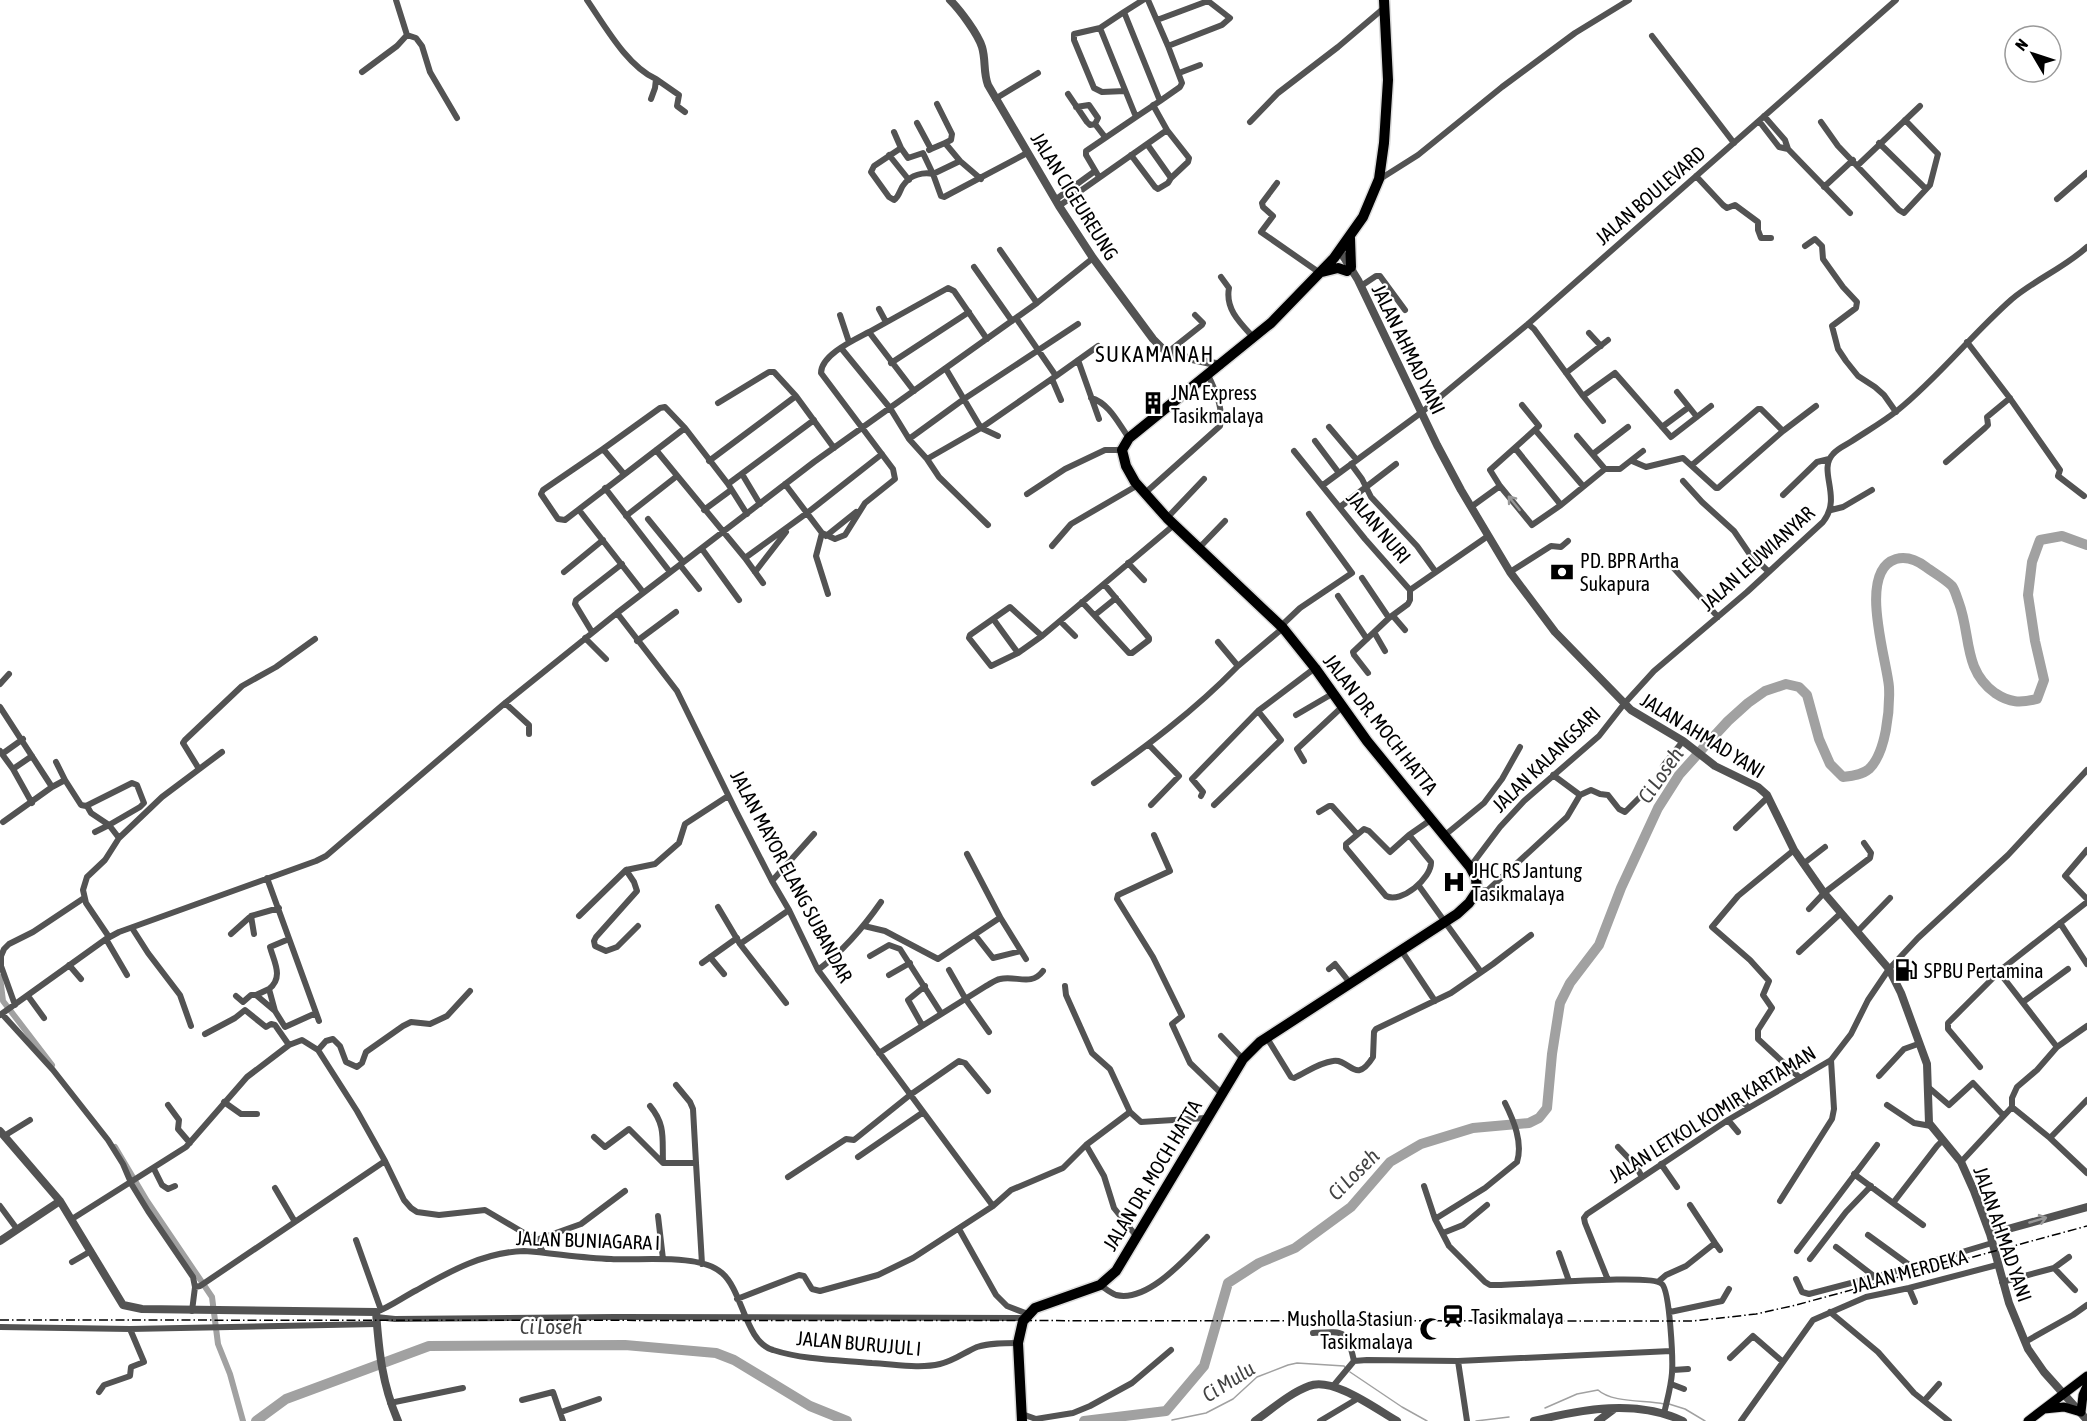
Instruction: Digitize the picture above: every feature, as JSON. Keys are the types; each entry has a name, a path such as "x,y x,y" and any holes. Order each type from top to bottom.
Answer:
{"highway":[{"path":"1122,450 1129,438 1254,338 1321,273 1350,238 1372,199 1379,179 1388,80 1384,4"},
{"path":"1321,273 1338,268 1349,269 1350,238"},
{"name":"JALAN DR. MOCH HATTA","path":"1026,1316 1039,1306 1100,1285 1116,1271 1243,1059 1267,1038 1464,908 1477,891 1476,878 1470,867 1342,707 1282,627 1170,522 1141,489 1126,466 1122,450"},
{"path":"1022,1418 1018,1343 1026,1316"}],"main road":[{"path":"2028,1421 2087,1377"},
{"path":"2044,1409 2064,1407 2081,1412 2087,1386"}],"street":[{"path":"396,0 407,35"},
{"path":"587,0 633,63 643,73 679,95 677,105 684,112"},
{"name":"JALAN CIGEUREUNG","path":"950,0 982,46 985,78 995,99 1057,203 1093,258 1148,333 1168,352"},
{"path":"1125,91 1102,92 1094,88 1074,40 1074,34 1100,28 1143,0"},
{"path":"1097,174 1086,151 1181,86 1179,74 1148,0"},
{"path":"1379,179 1418,155 1502,87 1575,33 1629,0"},
{"name":"JALAN BOULEVARD","path":"1323,485 1422,412 1528,324 1896,0"},
{"path":"1157,20 1207,1 1230,19 1222,25 1168,46"},
{"path":"1250,122 1278,93 1338,47 1384,4"},
{"path":"1124,12 1160,101"},
{"path":"1100,28 1136,117"},
{"path":"362,72 397,46 407,35"},
{"path":"407,35 416,38 422,46 433,76 457,118"},
{"path":"1652,36 1734,143"},
{"path":"1179,74 1200,65"},
{"path":"995,99 1038,73"},
{"path":"651,99 656,79"},
{"path":"1068,94 1087,122 1095,124 1105,137"},
{"path":"894,132 908,158 951,140 952,134 937,104"},
{"path":"1076,107 1089,105 1098,118 1095,124"},
{"path":"1131,155 1155,187 1163,187 1189,160 1167,130 1153,105"},
{"path":"1824,187 1879,143 1920,106"},
{"path":"1761,118 1850,213"},
{"path":"1821,122 1838,146 1899,210 1906,213 1930,185 1938,154 1905,120"},
{"path":"917,123 931,149"},
{"path":"1057,203 1097,174 1131,155 1167,130"},
{"path":"945,143 960,161 981,178"},
{"path":"1879,143 1926,189"},
{"path":"1147,144 1171,178"},
{"path":"901,148 874,166 871,172 889,197 894,200 898,198 904,184 909,180 921,173 933,174 960,161"},
{"path":"923,153 941,196 944,197 1018,158 1018,152 1025,150"},
{"path":"889,155 909,180"},
{"path":"2057,199 2087,173"},
{"path":"1696,176 1722,205 1727,208 1735,205 1758,222 1761,238 1771,238"},
{"path":"1277,183 1262,203 1263,207 1273,216 1262,232 1321,273"},
{"path":"1805,246 1815,239 1822,246 1823,259 1857,304 1856,308 1832,326 1838,349 1858,376 1875,387 1896,412"},
{"path":"1783,495 1817,462 1829,459 1836,451 1896,412 1930,382 1967,342 2021,292 2037,280 2071,262 2087,247"},
{"path":"1000,250 1037,303"},
{"name":"JALAN AHMAD YANI","path":"1337,255 1360,283 1437,446 1470,507 1510,572 1555,632 1634,713 1683,741 1703,758 1758,788 1768,796 1803,864 1824,893 1889,969 1927,1064 1930,1126 1961,1162 1974,1191 1990,1234 2002,1282 2025,1342 2040,1367 2087,1420"},
{"path":"200,1285 148,1211 133,1180 108,1140 53,1070 2,1014 107,938 326,856 592,632 785,484 1014,320 1093,258"},
{"path":"974,267 1038,350 1054,377 1061,400"},
{"path":"1360,283 1380,276 1405,310"},
{"path":"1221,277 1229,288 1227,298 1235,316 1254,338"},
{"path":"785,484 824,535 835,539 845,535 868,500 893,483 895,474 882,454 821,373 823,363 849,342 948,288 954,291 987,339"},
{"path":"879,309 886,322"},
{"path":"891,363 969,312"},
{"path":"840,315 849,342"},
{"path":"1168,352 1202,325 1203,323 1195,315"},
{"path":"909,439 964,399 1078,324"},
{"path":"1528,324 1603,421"},
{"path":"869,332 914,391"},
{"path":"1589,333 1601,346"},
{"path":"1566,373 1608,340"},
{"path":"1967,342 2010,398 2060,470 2058,476 2084,496"},
{"path":"927,459 981,428 1098,346"},
{"path":"841,348 890,408 909,439 939,477 988,525"},
{"path":"1168,352 1220,365"},
{"path":"1078,360 1099,419"},
{"path":"946,369 981,428 998,436"},
{"path":"718,403 771,371 796,396 834,448"},
{"path":"1582,396 1615,374 1672,437 1711,406"},
{"path":"1052,546 1067,528 1079,519 1141,489 1220,426 1216,395 1208,375"},
{"path":"1677,392 1698,417"},
{"path":"709,461 796,396"},
{"path":"1091,398 1100,400 1106,406 1129,438"},
{"path":"1946,462 1988,425 1987,417 2010,398"},
{"path":"1522,405 1539,425 1536,431 1490,470 1532,525 1605,469 1620,469 1643,451"},
{"path":"685,428 565,520 560,520 542,497 542,492 663,406 668,408 685,428 730,487 747,514"},
{"path":"1632,461 1646,467 1683,458 1716,488 1719,488 1783,431 1816,406"},
{"path":"1662,428 1689,407"},
{"path":"1692,465 1758,409 1761,409 1783,431"},
{"path":"704,510 742,474 814,420"},
{"path":"1593,454 1628,426"},
{"path":"1329,427 1353,462 1366,489 1436,571"},
{"path":"1536,431 1583,486"},
{"path":"1577,436 1605,469"},
{"path":"1315,441 1339,473"},
{"path":"1515,448 1561,505"},
{"path":"603,449 624,474"},
{"path":"656,450 763,583"},
{"path":"1027,494 1065,469 1105,450 1122,450"},
{"name":"JALAN NURI","path":"1294,451 1410,590"},
{"path":"745,558 882,454"},
{"name":"JALAN LEUWIANYAR","path":"1624,704 1670,657 1823,522 1831,510 1829,459"},
{"path":"1340,507 1396,464"},
{"path":"742,474 760,504"},
{"path":"626,516 677,476"},
{"path":"1042,636 1011,608 970,635 970,639 991,666 1018,653 1042,636 1128,563 1170,522 1204,479"},
{"path":"1683,481 1734,531 1749,553 1769,572"},
{"path":"1470,507 1500,486"},
{"path":"605,489 670,572"},
{"path":"1831,510 1843,507 1872,490"},
{"path":"828,594 816,556 824,535 862,507"},
{"path":"579,510 644,592"},
{"path":"1094,783 1149,745 1201,703 1300,608 1352,573 1309,514"},
{"path":"648,519 699,589"},
{"path":"1199,548 1225,521"},
{"path":"755,572 792,524"},
{"path":"1368,674 1353,653 1409,602 1410,590 1488,536"},
{"path":"564,572 603,540"},
{"path":"1510,572 1551,546 1561,547 1568,541"},
{"path":"702,549 739,600"},
{"path":"1128,563 1144,580"},
{"path":"592,632 577,607 576,600 622,564"},
{"path":"1670,564 1718,617"},
{"path":"1362,578 1391,617 1405,630"},
{"path":"1083,602 1130,654 1149,640 1104,584"},
{"path":"1338,596 1367,639"},
{"path":"1095,615 1116,598"},
{"path":"638,641 676,612"},
{"name":"JALAN MAYOR ELANG SUBANDAR","path":"617,613 677,691 728,796 771,881 789,910 818,970 993,1206"},
{"path":"994,620 1018,653"},
{"path":"1060,621 1075,636"},
{"path":"1374,632 1385,651"},
{"path":"585,638 606,659"},
{"path":"199,769 183,743 184,740 242,686 276,667 315,639"},
{"path":"1218,642 1238,666"},
{"path":"1201,796 1203,792 1192,779 1258,711 1315,668"},
{"path":"0,684 9,674"},
{"path":"1296,715 1332,694"},
{"path":"505,703 529,724 529,734"},
{"name":"JALAN KALANGSARI","path":"1470,867 1500,827 1524,801 1599,736 1624,704"},
{"path":"0,707 23,739 52,788"},
{"path":"1304,761 1297,749 1342,707"},
{"path":"1214,805 1281,740 1258,711"},
{"path":"23,739 1,752 14,769 32,802"},
{"path":"1663,766 1683,741"},
{"path":"1149,745 1179,776 1151,805"},
{"path":"1445,835 1484,803 1502,779 1520,747"},
{"path":"127,975 84,898 83,890 87,877 105,860 119,838 162,797 222,752"},
{"path":"14,769 32,756"},
{"path":"56,762 81,805 87,806 132,783 137,785 144,800 143,806 95,832"},
{"name":"JALAN LETKOL KOMIR KARTAMAN","path":"1608,1280 1591,1242 1584,1218 1587,1214 1728,1120 1831,1060 1851,1034 1868,1000 1889,969 1918,938 2008,855 2087,770"},
{"path":"1553,775 1580,795"},
{"path":"3,822 65,780"},
{"path":"1477,891 1488,890 1567,817 1580,795 1591,790 1608,795 1619,809 1625,812 1639,798"},
{"path":"579,916 626,870 655,864 679,843 685,824 728,796"},
{"path":"1736,828 1768,796"},
{"path":"87,806 91,813 109,825 119,838"},
{"path":"1319,812 1332,806 1357,834"},
{"path":"1409,835 1431,862 1430,871 1419,886 1399,897 1390,898 1346,848 1357,834 1366,829 1388,851 1392,852 1409,835 1432,819"},
{"path":"771,881 814,834"},
{"path":"1154,836 1169,872 1118,895 1117,899 1153,957 1182,1016 1172,1024 1188,1060 1221,1093"},
{"path":"1809,909 1824,893 1870,858 1872,854 1864,843"},
{"path":"1803,864 1825,847"},
{"path":"1772,1006 1763,995 1770,983 1769,980 1712,927 1738,896 1794,850"},
{"path":"1980,1067 1947,1026 2000,972 2087,900 2066,876 2087,850"},
{"path":"967,854 1000,917 1026,959"},
{"path":"626,870 637,891 596,937 594,944 606,951 613,950 638,926"},
{"path":"267,878 319,1021"},
{"path":"1419,886 1481,972"},
{"path":"13,1007 1,966 4,949 84,898"},
{"path":"1858,931 1890,898"},
{"path":"818,970 864,926 881,902"},
{"path":"718,907 739,941 786,1003"},
{"path":"231,934 251,916 279,908"},
{"path":"702,963 789,910"},
{"path":"1799,952 1841,913"},
{"path":"251,916 254,934"},
{"path":"864,926 885,931 936,959 942,958 1000,917"},
{"path":"2060,923 2087,964"},
{"path":"132,928 180,995 191,1026"},
{"path":"975,935 993,958 1021,951"},
{"path":"1267,1038 1291,1077 1294,1078 1310,1068 1338,1060 1356,1070 1368,1063 1373,1056 1374,1030 1435,1000 1481,972 1531,935"},
{"path":"236,996 243,1002 251,995 256,995 275,984 278,977 267,948 289,939"},
{"path":"870,956 892,945 905,953 941,1013"},
{"path":"1401,950 1435,1000"},
{"path":"710,957 724,974"},
{"path":"889,975 910,963"},
{"path":"1329,969 1335,964 1350,983"},
{"path":"69,965 81,979"},
{"path":"2023,1002 2068,969"},
{"path":"949,970 989,1032"},
{"path":"879,1053 965,998 1001,979 1029,980 1043,971"},
{"path":"2000,972 2057,1047"},
{"path":"922,1025 908,1000 925,986"},
{"path":"1065,986 1066,995 1092,1053 1110,1069 1130,1112 1141,1122 1206,1118"},
{"path":"269,989 275,1011 285,1027 316,1013"},
{"path":"318,1050 326,1041 333,1039 340,1046 346,1062 357,1067 366,1052 403,1026 411,1022 430,1024 447,1016 470,991"},
{"path":"256,995 275,1011"},
{"path":"28,996 44,1018"},
{"path":"1779,1001 1772,1006 1758,1030 1758,1039 1800,1078"},
{"path":"206,1034 245,1010 266,1027 271,1024 275,1025 289,1045"},
{"path":"1961,1162 2012,1107 2012,1098 2017,1087 2037,1070 2057,1047 2087,1026"},
{"path":"1221,1036 1243,1059"},
{"path":"72,1219 154,1169 190,1143 247,1077 289,1045 302,1040 318,1050 385,1161 404,1200 417,1212 448,1215 485,1210 536,1240 543,1252"},
{"path":"1879,1077 1904,1049 1918,1044"},
{"path":"1780,1201 1833,1119 1831,1060"},
{"path":"788,1177 846,1139 854,1140 910,1095 961,1061 988,1091"},
{"path":"1928,1088 1949,1105 1973,1083 2003,1115"},
{"path":"676,1085 693,1109 702,1264"},
{"path":"1738,1098 1749,1108"},
{"path":"2050,1138 2087,1100"},
{"path":"224,1102 241,1114 257,1114"},
{"path":"1436,1219 1469,1199 1513,1167 1519,1158 1518,1135 1505,1103"},
{"path":"168,1105 179,1120 178,1129 190,1143"},
{"path":"1887,1105 1914,1124 1930,1126"},
{"path":"650,1106 659,1117 662,1126 663,1163"},
{"path":"2012,1107 2050,1138 2087,1173"},
{"path":"737,1299 799,1275 804,1276 812,1289 818,1291 878,1275 913,1258 959,1229 1017,1187 1063,1168 1086,1145 1130,1112"},
{"path":"858,1157 922,1113"},
{"path":"30,1120 2,1133 60,1201 119,1302 142,1310 378,1316 395,1319 1026,1316"},
{"path":"1728,1120 1738,1132"},
{"path":"594,1137 605,1147 630,1129 663,1163 696,1163"},
{"path":"1893,1203 1943,1140"},
{"path":"1086,1145 1104,1176 1114,1208 1137,1237"},
{"path":"1797,1251 1877,1145"},
{"path":"1617,1147 1636,1166 1642,1176"},
{"path":"192,1311 200,1285 385,1161"},
{"path":"1661,1164 1677,1187"},
{"path":"154,1169 163,1187 168,1189 175,1186"},
{"path":"1854,1174 1923,1225"},
{"path":"1424,1186 1436,1219 1452,1250 1490,1285 1608,1280 1659,1281 1666,1275 1686,1266 1715,1243"},
{"path":"1810,1259 1846,1212 1871,1186"},
{"path":"275,1188 295,1222"},
{"path":"536,1240 581,1224 625,1191"},
{"path":"0,1241 60,1201"},
{"path":"1690,1205 1720,1250"},
{"path":"0,1206 17,1229"},
{"path":"1443,1233 1463,1226 1487,1206"},
{"path":"1990,1234 2087,1207"},
{"path":"658,1216 663,1259"},
{"path":"959,1229 996,1295 1007,1306 1026,1316"},
{"path":"1868,1235 1912,1267"},
{"path":"1100,1285 1116,1295 1144,1291 1174,1268 1207,1237"},
{"path":"356,1240 378,1316 381,1372 398,1421"},
{"path":"1797,1279 1798,1287 1806,1294 1912,1267 1992,1243"},
{"path":"1836,1247 1875,1277"},
{"path":"72,1263 91,1251"},
{"name":"JALAN BUNIAGARA I","path":"378,1316 426,1285 480,1258 510,1252 543,1252 611,1259 663,1259 709,1265 724,1274 732,1285 747,1318"},
{"path":"1559,1253 1569,1281"},
{"path":"2002,1282 2054,1268 2069,1257"},
{"name":"JALAN MERDEKA","path":"1741,1421 1812,1321 1866,1297 1909,1288 1996,1261"},
{"path":"2054,1268 2074,1290"},
{"path":"1659,1281 1666,1290 1670,1311 1673,1370 1666,1408"},
{"path":"1909,1288 1915,1302"},
{"path":"1670,1311 1722,1301 1729,1290"},
{"path":"2025,1342 2087,1305"},
{"path":"1830,1312 1878,1352 1909,1388 1949,1421"},
{"path":"0,1327 231,1328 378,1316"},
{"name":"JALAN BURUJUL I","path":"747,1318 762,1346 774,1351 814,1358 933,1366 989,1344 1018,1343"},
{"path":"99,1392 104,1385 130,1376 132,1366 144,1362 130,1329"},
{"path":"1313,1333 1334,1332 1344,1335 1351,1344 1350,1367 1334,1385"},
{"path":"1730,1358 1753,1336 1783,1362"},
{"path":"1022,1418 1036,1419 1073,1413 1090,1406 1132,1383 1171,1350"},
{"path":"1350,1367 1671,1352"},
{"path":"1458,1361 1467,1421"},
{"path":"1673,1370 1688,1369"},
{"path":"1255,1421 1310,1385 1322,1383 1334,1385 1397,1421"},
{"path":"1671,1384 1684,1389"},
{"path":"1924,1401 1939,1384"},
{"path":"390,1403 463,1388"},
{"path":"522,1400 553,1392 563,1421"},
{"path":"1320,1421 1357,1398"},
{"path":"561,1412 599,1399"},
{"path":"1534,1421 1591,1409 1654,1411 1666,1408"},
{"path":"1666,1408 1683,1421"},
{"path":"1598,1421 1614,1409"}],"waterway":[{"name":"Ci Loseh","path":"1084,1421 1166,1411 1204,1366 1228,1283 1259,1263 1295,1248 1351,1207 1390,1162 1421,1144 1473,1128 1529,1123 1539,1118 1547,1108 1560,1003 1570,983 1599,945 1621,888 1658,808 1679,775 1728,721 1748,703 1765,691 1786,684 1799,687 1807,695 1819,739 1830,764 1843,777 1860,774 1869,769 1875,762 1883,742 1889,707 1889,687 1880,638 1876,598 1878,580 1884,567 1896,559 1912,560 1923,565 1952,586 1963,615 1973,663 1978,674 1985,684 2000,696 2010,700 2025,701 2037,699 2044,680 2028,595 2032,562 2040,540 2062,536 2087,545"},
{"path":"0,977 3,1001 52,1065"},
{"path":"115,1147 147,1201 212,1297 218,1344 230,1374 243,1421"},
{"name":"Ci Loseh","path":"256,1421 286,1399 429,1346 625,1345 716,1353 734,1360 810,1406 847,1421"},
{"name":"Ci Mulu","path":"1172,1420 1206,1413 1233,1399 1257,1377 1288,1365 1297,1363 1344,1366 1346,1369"},
{"name":"Ci Mulu","path":"1350,1372 1427,1421"},
{"name":"Ci Mulu","path":"1545,1408 1577,1394 1598,1390 1620,1399 1664,1404"},
{"name":"Ci Mulu","path":"1669,1404 1685,1409 1705,1421"},
{"name":"Ci Mulu","path":"1476,1421 1509,1417"}],"railway":[{"path":"0,1320 1693,1321 1756,1314 1796,1305 2087,1226"}],"place":[{"name":"JNA Express Tasikmalaya","path":"1153,403"},
{"name":"PD. BPR Artha Sukapura","path":"1562,572"},
{"name":"JHC RS Jantung Tasikmalaya","path":"1454,882"},
{"name":"SPBU Pertamina","path":"1906,970"},
{"name":"Tasikmalaya","path":"1453,1316"},
{"name":"Musholla Stasiun Tasikmalaya","path":"1431,1329"}],"district":[{"name":"SUKAMANAH","path":"1155,354"}]}
